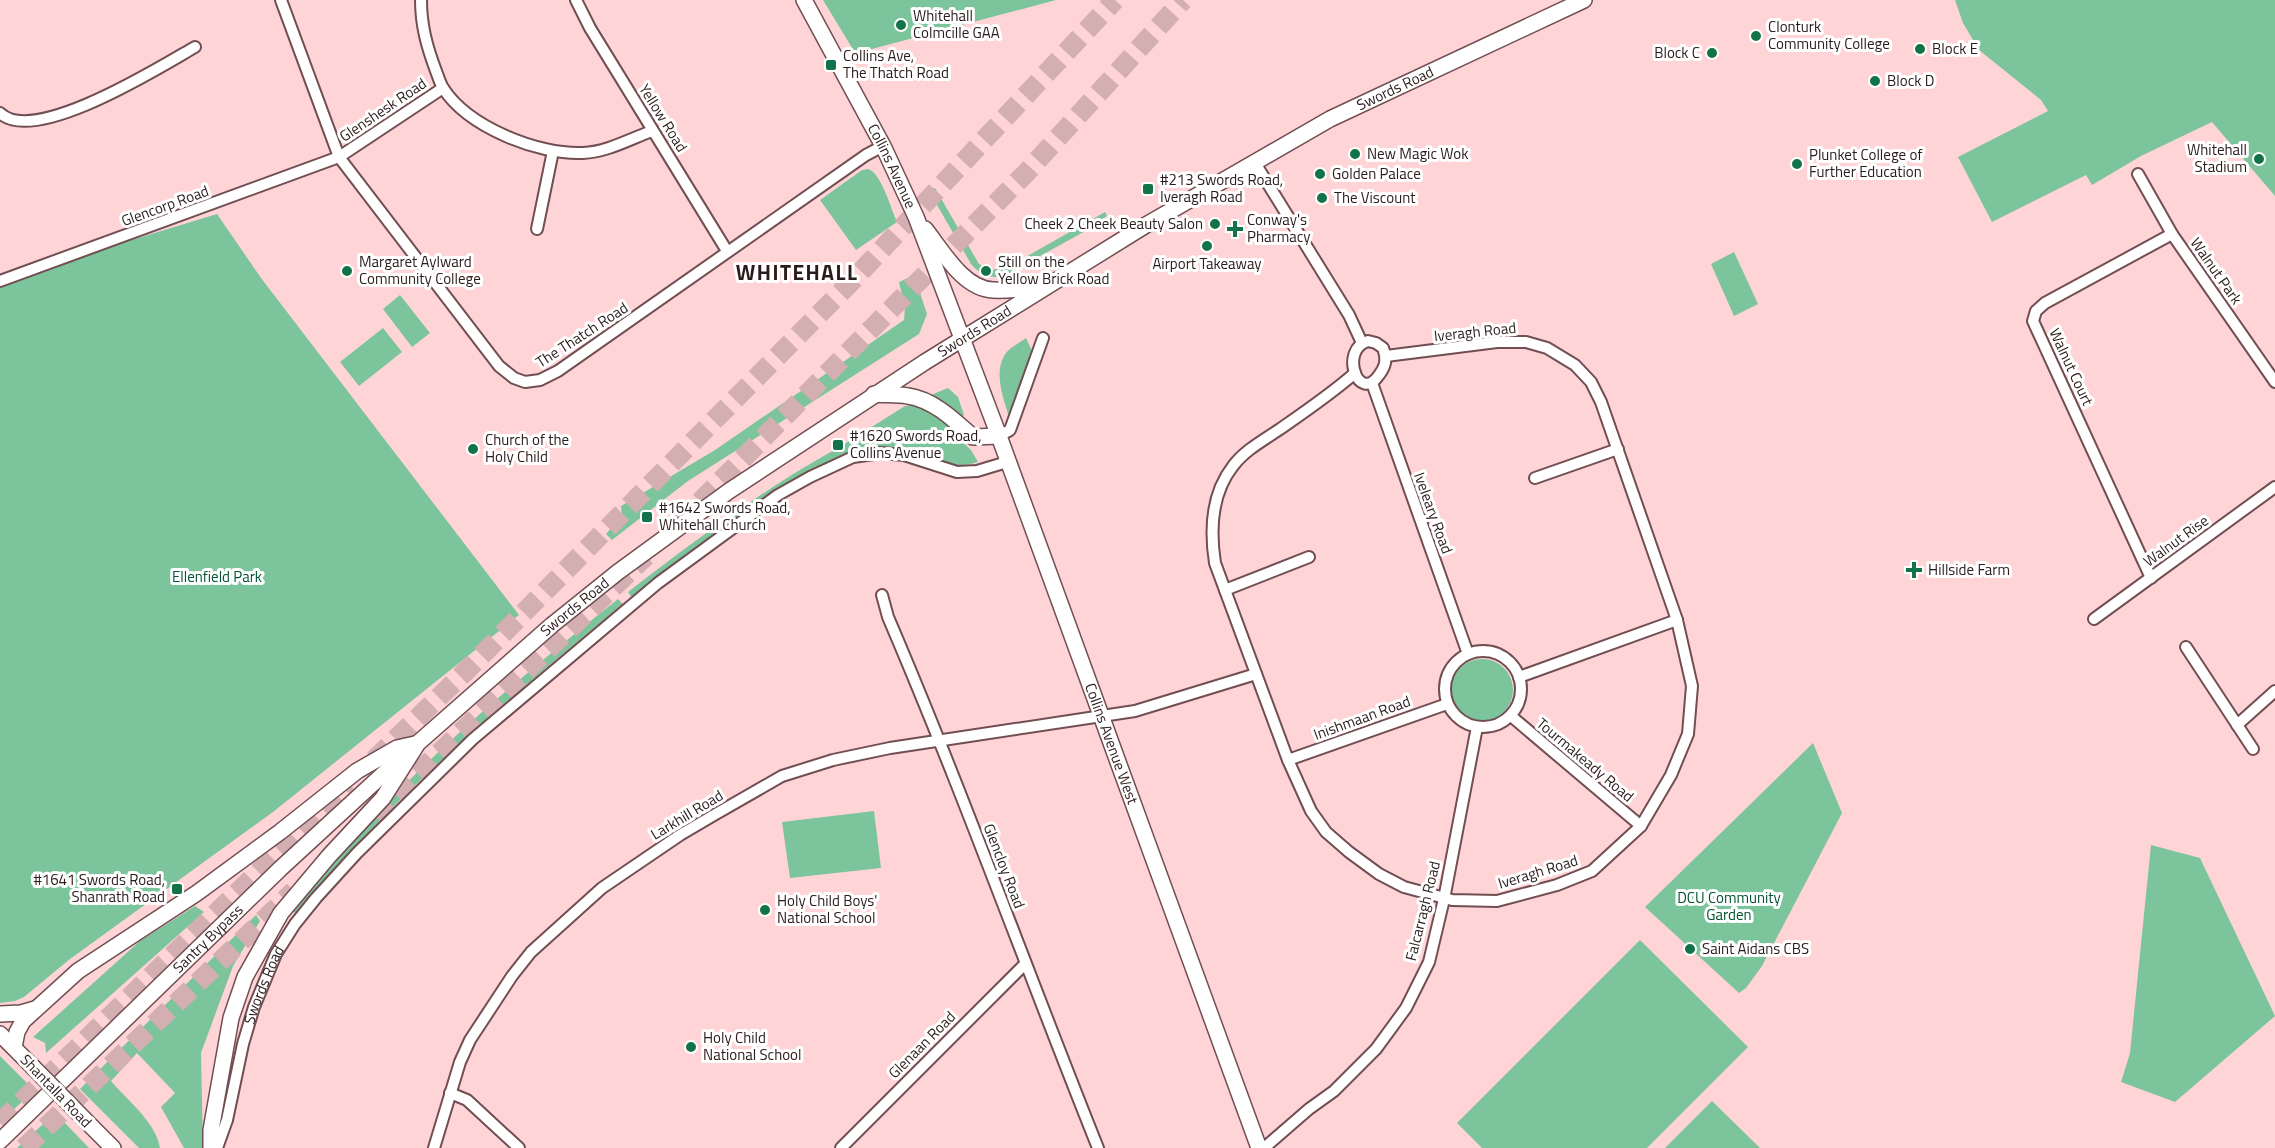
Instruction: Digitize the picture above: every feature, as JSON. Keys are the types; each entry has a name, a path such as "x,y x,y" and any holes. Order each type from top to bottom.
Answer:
{"main road":[{"name":"Collins Avenue","path":"804,0 883,146 916,217 963,338"},
{"name":"Swords Road","path":"211,1148 211,1130 231,1018 245,977 281,913 329,856 383,798 418,743 552,625 618,572 729,490 874,394 1146,225 1330,119 1584,0"},
{"path":"916,217 969,282 993,291 1050,286"},
{"name":"Collins Avenue West","path":"963,338 1259,1148"},
{"path":"874,394 908,396 922,400 949,416 973,437 999,436"},
{"name":"Swords Road","path":"14,1047 17,1032 23,1021 78,971 197,893 357,771 397,748 418,743"},
{"name":"Santry Bypass","path":"0,1141 281,868 418,743"},
{"path":"0,1014 21,1013 35,1009"},
{"name":"Shantalla Road","path":"0,1034 113,1148"}],"street":[{"name":"The Thatch Road","path":"281,0 339,157 499,366 514,378 525,382 540,380 558,371 631,322 727,251 866,155 883,146"},
{"name":"Glenshesk Road","path":"421,0 424,38 443,88 471,117 509,138 553,151 583,153 602,150 652,131"},
{"name":"Yellow Road","path":"576,0 652,131 727,251"},
{"path":"0,113 6,119 25,122 59,114 106,97 195,47"},
{"name":"Glenshesk Road","path":"339,157 443,88"},
{"path":"537,229 553,151"},
{"name":"Glencorp Road","path":"0,281 339,157"},
{"path":"1255,163 1348,315 1362,343"},
{"name":"Walnut Park","path":"2138,174 2172,234 2275,382"},
{"name":"Walnut Court","path":"2151,578 2033,321 2036,311 2045,303 2172,234"},
{"path":"999,436 1010,430 1043,338"},
{"name":"Iveragh Road","path":"1355,373 1326,398 1249,450 1233,466 1217,498 1211,539 1215,564 1288,760 1311,811 1326,832 1379,874 1404,887 1444,899 1497,901 1557,885 1592,871 1641,826 1671,775 1688,734 1692,686 1677,620 1601,402 1591,382 1575,365 1547,348 1526,342 1497,342 1386,356"},
{"path":"1362,343 1376,343 1383,348 1386,356 1385,366 1372,383 1360,382 1355,373 1354,356 1362,343"},
{"name":"Iveleary Road","path":"1372,383 1468,654"},
{"path":"1535,478 1618,449"},
{"name":"Swords Road","path":"217,1148 254,1007 276,954 295,924 357,853 473,739 658,583 778,495 810,477 853,457 881,453 904,454 957,472 976,471 1007,462"},
{"name":"Walnut Rise","path":"2094,619 2275,487"},
{"path":"1225,590 1309,556"},
{"name":"Glencloy Road","path":"882,596 888,617 941,740 1024,964 1098,1148"},
{"path":"1519,677 1677,620"},
{"path":"2186,647 2253,749"},
{"path":"1480,651 1492,652 1504,657 1519,677 1520,698 1511,716 1501,723 1489,727 1477,727 1464,723 1454,715 1447,704 1444,692 1449,669 1457,660 1468,654 1480,651"},
{"path":"1102,717 1135,711 1256,674"},
{"path":"2238,725 2275,691"},
{"name":"Inishmaan Road","path":"1288,760 1447,704"},
{"name":"Tourmakeady Road","path":"1511,716 1641,826"},
{"name":"Larkhill Road","path":"434,1148 460,1062 470,1040 512,976 531,952 602,888 680,835 782,776 833,760 941,740 1060,721 1102,717"},
{"name":"Falcarragh Road","path":"1264,1148 1309,1109 1334,1091 1376,1048 1406,1008 1429,962 1444,899 1477,727"},
{"name":"Glenaan Road","path":"841,1148 1024,964"},
{"path":"450,1093 466,1100 519,1148"}],"green space":[{"name":"Whitehall Colmcille GAA","path":"823,0 1056,0 872,49 857,56"},
{"path":"1955,0 2275,0 2275,196 2212,122 2141,156 2092,185 2086,175 1992,222 1958,157 2048,111 2041,100 1979,50 1963,23"},
{"path":"868,169 873,172 881,184 897,222 856,250 820,200 862,170"},
{"path":"935,188 979,264 991,270 1008,267 1105,212 1107,216 1089,229 1004,276 994,277 978,271 971,264 929,191"},
{"name":"Ellenfield Park","path":"217,214 261,278 519,615 273,812 70,959 24,997 0,1003 0,280"},
{"path":"1734,252 1758,304 1734,316 1711,264"},
{"path":"912,276 915,278 927,314 919,334 688,481 612,540 606,534 622,515 621,506 715,450 904,320 905,308 899,282"},
{"path":"400,295 430,333 412,347 383,309"},
{"path":"383,328 402,352 359,386 340,362"},
{"path":"1026,338 1032,351 1010,414 1008,414 1000,384 1000,368 1008,351"},
{"path":"948,388 958,397 964,415 961,418 931,395"},
{"path":"917,405 931,410 953,426 950,430 971,450 978,462 955,465 936,461 911,451 891,448 850,454 784,486 717,531 632,598 628,592 703,535 782,481 836,449 837,451 844,447 843,445 905,406"},
{"path":"618,599 623,604 449,753 381,819 295,913 292,910 328,866 382,808 446,745 548,656"},
{"path":"1482,659 1504,668 1513,690 1504,712 1482,721 1460,712 1451,690 1460,668"},
{"name":"DCU Community Garden","path":"1813,743 1842,813 1762,966 1746,988 1739,993 1645,907"},
{"path":"874,811 881,868 790,878 782,822"},
{"path":"2151,845 2200,858 2275,1016 2175,1102 2121,1082 2130,1053"},
{"path":"195,906 204,912 46,1053 45,1043 33,1037 140,941"},
{"path":"256,915 260,921 233,966 201,1053 203,1148 184,1148 161,1107 175,1093 137,1053 111,1081 153,1129 160,1148 139,1148 80,1089"},
{"path":"1640,940 1748,1047 1647,1148 1482,1148 1457,1123"},
{"path":"0,1056 34,1090 0,1123"},
{"path":"1712,1101 1760,1148 1665,1148"},
{"path":"53,1115 61,1124 65,1123 89,1148 17,1148"}],"tunnel":[{"path":"374,760 469,668 854,279 1115,0"},
{"path":"679,523 1026,173 1183,0"},
{"path":"374,815 646,556"},
{"path":"0,1123 349,784"},
{"path":"24,1148 294,891"}],"place":[{"name":"Whitehall Colmcille GAA","path":"901,25"},
{"name":"Clonturk Community College","path":"1756,36"},
{"name":"Block E","path":"1920,49"},
{"name":"Block C","path":"1712,53"},
{"name":"Collins Ave, The Thatch Road","path":"831,65"},
{"name":"Block D","path":"1875,81"},
{"name":"New Magic Wok","path":"1355,154"},
{"name":"Whitehall Stadium","path":"2259,159"},
{"name":"Plunket College of Further Education","path":"1797,164"},
{"name":"Golden Palace","path":"1320,174"},
{"name":"#213 Swords Road, Iveragh Road","path":"1148,189"},
{"name":"The Viscount","path":"1322,198"},
{"name":"Cheek 2 Cheek Beauty Salon","path":"1215,224"},
{"name":"Conway's Pharmacy","path":"1235,229"},
{"name":"Airport Takeaway","path":"1207,246"},
{"name":"Margaret Aylward Community College","path":"347,271"},
{"name":"Still on the Yellow Brick Road","path":"986,271"},
{"name":"#1620 Swords Road, Collins Avenue","path":"838,445"},
{"name":"Church of the Holy Child","path":"473,449"},
{"name":"#1642 Swords Road, Whitehall Church","path":"647,517"},
{"name":"Hillside Farm","path":"1914,570"},
{"name":"#1641 Swords Road, Shanrath Road","path":"177,889"},
{"name":"Holy Child Boys' National School","path":"765,910"},
{"name":"Saint Aidans CBS","path":"1690,949"},
{"name":"Holy Child National School","path":"691,1047"}],"district":[{"name":"WHITEHALL","path":"797,273"}]}
